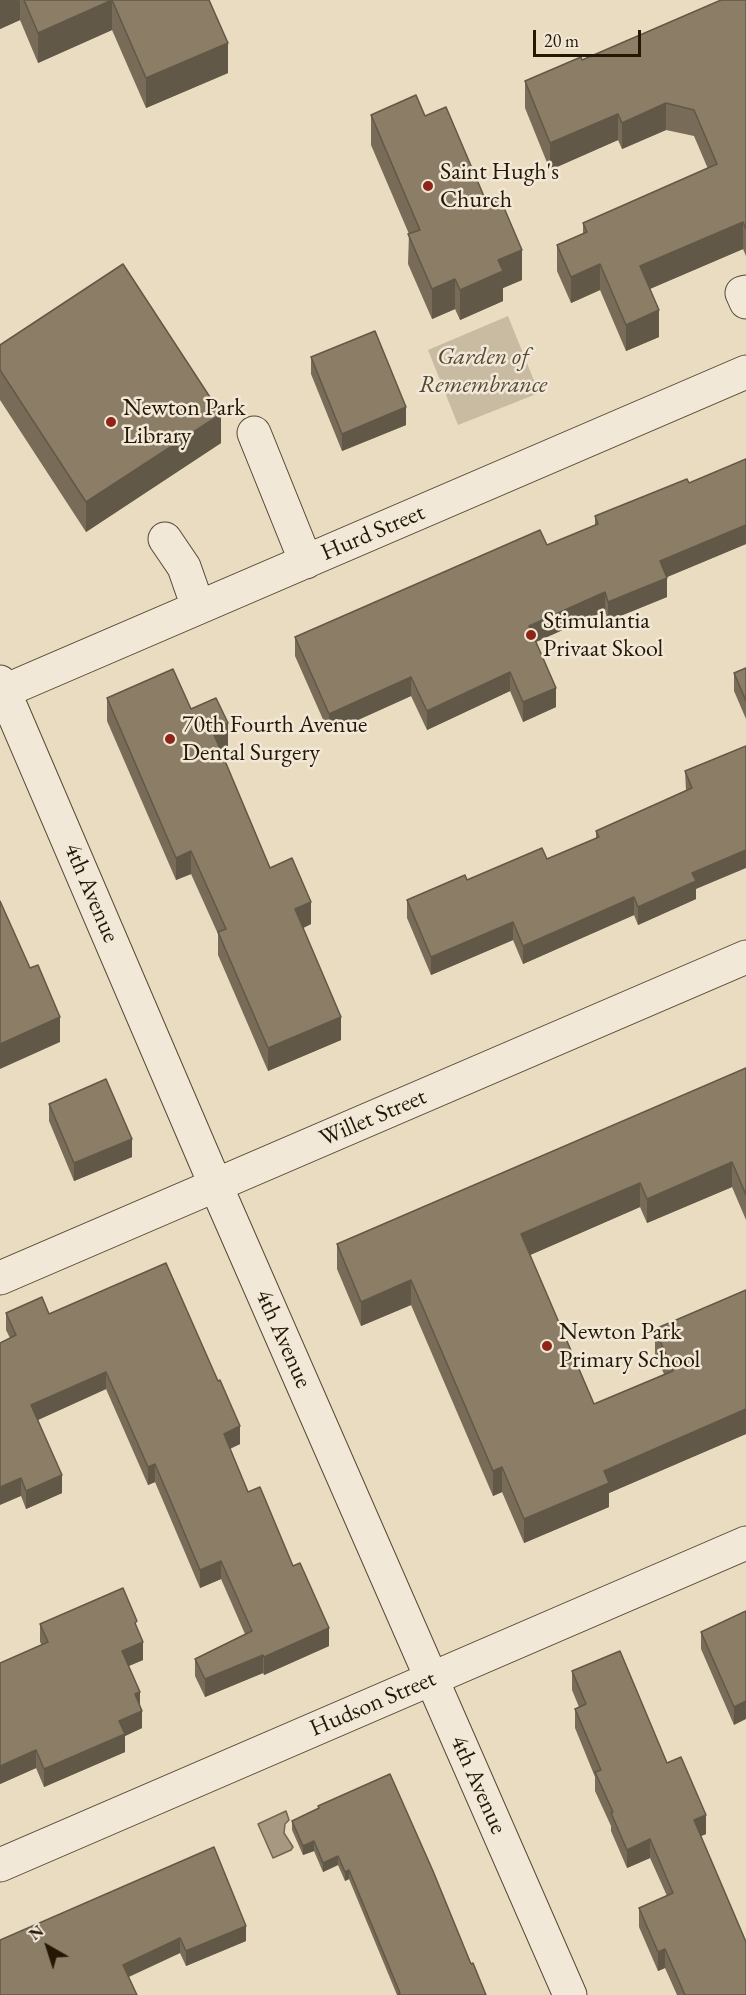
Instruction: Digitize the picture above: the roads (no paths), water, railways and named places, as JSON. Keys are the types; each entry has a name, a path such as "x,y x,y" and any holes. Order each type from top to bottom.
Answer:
{"street":[{"path":"746,292 742,294 746,302"},
{"name":"Hurd Street","path":"1,689 746,372"},
{"path":"254,433 306,561"},
{"path":"165,539 183,567 198,607"},
{"name":"4th Avenue","path":"1,689 570,1995"},
{"name":"Willet Street","path":"0,1278 746,957"},
{"name":"Hudson Street","path":"0,1865 746,1544"}],"place":[{"name":"Saint Hugh's Church","path":"428,186"},
{"name":"Newton Park Library","path":"111,422"},
{"name":"Stimulantia Privaat Skool","path":"531,635"},
{"name":"70th Fourth Avenue Dental Surgery","path":"170,739"},
{"name":"Newton Park Primary School","path":"547,1346"}],"park label":[{"name":"Garden of Remembrance","path":"483,371"}]}
